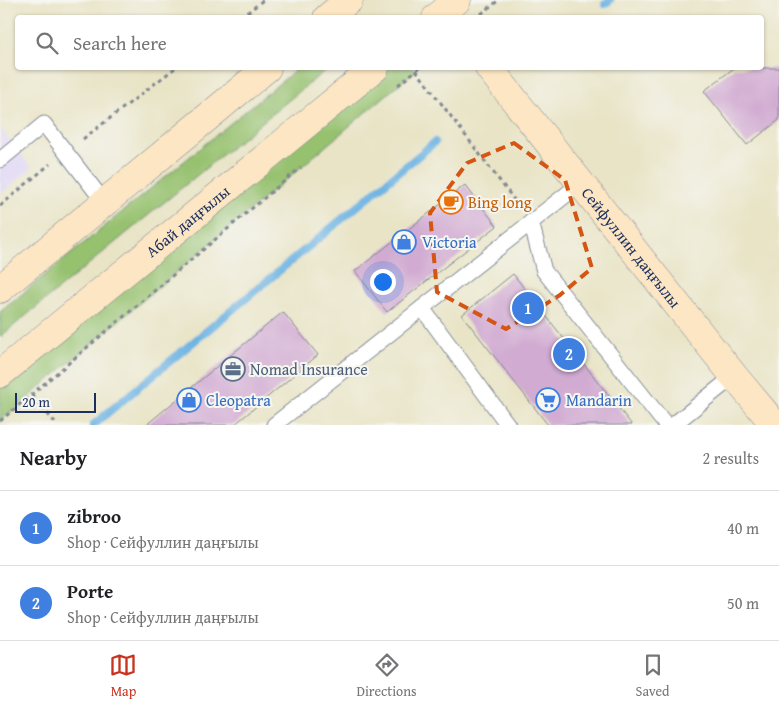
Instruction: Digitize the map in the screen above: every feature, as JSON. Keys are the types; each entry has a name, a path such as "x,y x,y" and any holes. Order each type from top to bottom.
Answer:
{"main road":[{"path":"330,15 348,0"},
{"path":"0,289 265,70"},
{"name":"Абай даңғылы","path":"0,374 373,70"},
{"name":"Сейфуллин даңғылы","path":"491,70 775,425"}],"lane":[{"path":"0,160 44,124 104,202"},
{"path":"274,425 581,183"},
{"path":"531,222 544,271 666,425"},
{"path":"422,308 508,425"},
{"path":"674,425 734,376"}],"path":[{"path":"245,15 263,0"},
{"path":"481,15 499,0"},
{"path":"0,206 65,152 173,70"},
{"path":"394,89 416,70"},
{"path":"418,70 531,222"},
{"path":"0,421 303,165"},
{"path":"32,395 57,425"}],"highlighted area":[{"path":"514,143 565,180 592,268 560,295 506,329 437,292 430,213 467,163"}],"shaded area":[{"path":"0,128 32,168 0,194"}],"green space":[{"path":"296,70 326,70 0,337 0,312"},
{"path":"373,70 416,70 0,421 0,374"}],"building":[{"path":"779,68 779,120 747,145 704,91 731,70"},
{"path":"465,185 497,226 387,312 355,271"},
{"path":"513,274 632,425 548,425 462,315"},
{"path":"283,312 318,355 234,425 146,425"}],"waterway":[{"path":"605,4 610,0"},
{"path":"93,425 435,142"}],"place":[{"name":"Bing long","path":"451,202"},
{"name":"Victoria","path":"404,242"},
{"name":"zibroo","path":"528,308"},
{"name":"Porte","path":"569,354"},
{"name":"Nomad Insurance","path":"233,369"},
{"name":"Cleopatra","path":"189,400"},
{"name":"Mandarin","path":"548,400"}]}
